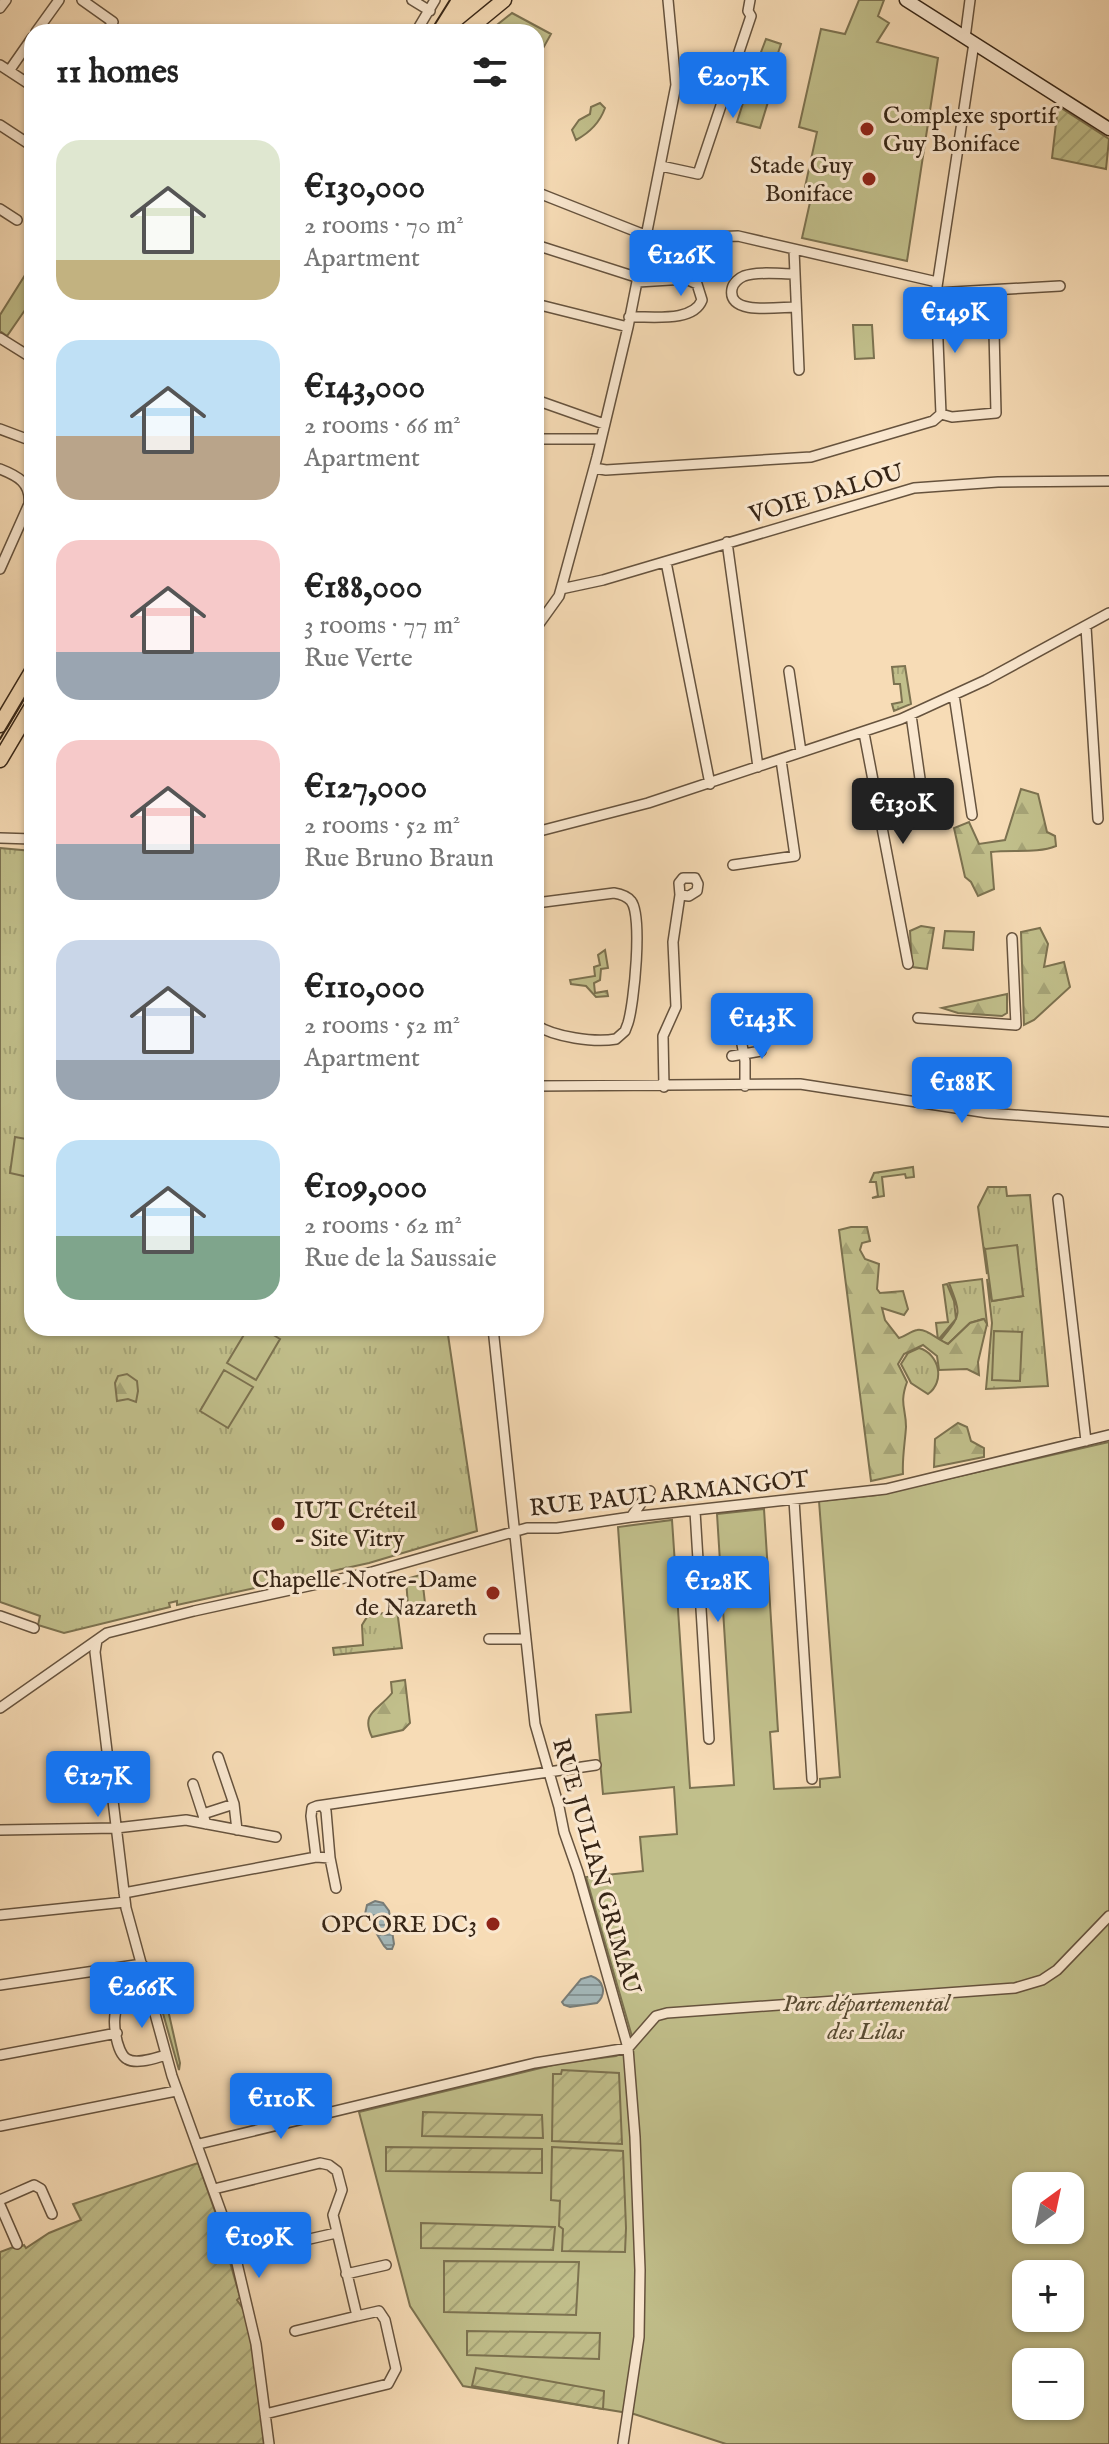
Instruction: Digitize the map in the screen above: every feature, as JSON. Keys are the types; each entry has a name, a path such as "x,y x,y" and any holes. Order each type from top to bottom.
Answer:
{"main road":[{"path":"460,24 490,0"},
{"path":"475,24 504,0"},
{"path":"906,0 1109,129"},
{"path":"0,725 24,684"},
{"path":"0,760 24,722"}],"street":[{"path":"0,8 6,0"},
{"path":"42,24 59,0"},
{"path":"82,0 113,22 112,24"},
{"path":"419,24 435,0"},
{"path":"544,616 561,589 594,468 647,236 676,85 668,0"},
{"path":"661,166 698,174 751,16 748,11 750,0"},
{"path":"941,414 936,293 970,41 970,0"},
{"path":"416,3 430,11"},
{"path":"416,3 420,16 416,24"},
{"path":"24,47 4,68 24,81"},
{"path":"0,125 24,141"},
{"path":"544,195 655,239 738,236 937,282"},
{"path":"0,209 17,220"},
{"path":"544,248 638,280 686,279 697,284 702,300 698,309 689,314 629,322 544,306"},
{"path":"794,250 799,370"},
{"path":"795,274 747,275 735,282 732,289 732,298 746,308 795,307"},
{"path":"936,293 1060,286"},
{"path":"941,414 952,417 996,413 993,290"},
{"path":"0,338 24,353"},
{"path":"544,403 604,424"},
{"path":"594,468 606,470 811,457 933,421 941,414"},
{"path":"0,429 24,438"},
{"path":"544,439 601,439"},
{"path":"0,469 24,482"},
{"name":"VOIE DALOU","path":"561,589 666,562 914,488 998,482 1109,481"},
{"path":"0,569 24,518"},
{"path":"727,542 758,767"},
{"path":"666,562 710,784"},
{"path":"544,830 710,784 911,715 1109,613"},
{"path":"1086,627 1098,819"},
{"path":"789,671 801,752"},
{"path":"954,695 972,815"},
{"path":"911,715 924,807"},
{"path":"864,733 908,964"},
{"path":"733,865 795,856 781,760"},
{"path":"0,836 24,838"},
{"path":"544,902 614,893 630,900 635,911 637,975 628,1023 616,1039 584,1040 544,1029"},
{"path":"664,1087 663,1036 675,1011 673,942 680,895"},
{"path":"918,1018 1016,1025 1012,938"},
{"path":"741,1039 745,1086"},
{"path":"732,1056 761,1051"},
{"path":"544,1086 800,1084 988,1113 1109,1122"},
{"path":"1058,1199 1086,1441"},
{"name":"RUE JULIAN GRIMAU","path":"494,1336 535,1724 628,2048 640,2267 639,2337 623,2444"},
{"name":"RUE PAUL ARMANGOT","path":"0,1708 107,1633 372,1572 515,1531 886,1489 1109,1435"},
{"path":"631,1517 650,1491"},
{"path":"794,1500 812,1779"},
{"path":"695,1511 709,1739"},
{"path":"0,1616 34,1628"},
{"path":"489,1639 526,1639"},
{"path":"97,1640 95,1652 125,1898 176,2091 199,2144 232,2242 256,2344 269,2444"},
{"path":"218,1757 234,1804 237,1830"},
{"path":"316,1857 311,1812 314,1807 596,1765"},
{"path":"193,1784 204,1819"},
{"path":"204,1819 234,1804"},
{"path":"323,1806 336,1888"},
{"path":"0,1830 116,1828 204,1819 237,1830 276,1837"},
{"path":"0,1915 125,1898 316,1857 330,1858"},
{"path":"199,2144 535,2063 628,2048 656,2016 667,2013 1015,1988 1042,1980 1057,1970 1109,1916"},
{"path":"0,1985 142,1964"},
{"path":"151,1998 121,2004 115,2015 121,2053 130,2061 166,2055"},
{"path":"0,2055 117,2033"},
{"path":"0,2126 176,2091"},
{"path":"214,2189 325,2163 337,2171 342,2190 333,2215 357,2316"},
{"path":"17,2244 0,2202 34,2185 41,2189 52,2214"},
{"path":"292,2243 336,2233"},
{"path":"346,2274 386,2265"},
{"path":"265,2414 388,2384 396,2369 385,2320 379,2311 295,2331"}],"green space":[{"name":"Complexe sportif Guy Boniface","path":"859,0 884,0 878,16 889,23 877,42 938,58 907,261 802,238 813,189 805,187 817,132 799,127 821,29 845,34"},
{"path":"512,13 532,24 498,24"},
{"path":"544,30 551,34 544,47"},
{"path":"766,39 781,44 771,74 755,68"},
{"path":"749,84 772,89 760,128 737,122"},
{"path":"600,103 605,108 600,118 576,140 572,130 579,120 590,114 591,107"},
{"path":"1058,106 1109,139 1106,169 1052,158"},
{"path":"24,277 24,311 7,336 0,331 0,315"},
{"path":"853,325 872,325 874,358 855,359"},
{"path":"905,666 911,704 894,711 892,704 902,702 900,684 894,684 892,667"},
{"path":"1021,789 1038,794 1047,832 1055,836 1056,846 1041,850 991,852 994,889 978,896 965,877 954,828 969,822 979,844 1005,840"},
{"path":"0,848 24,850 24,1336 448,1336 477,1531 369,1563 177,1605 177,1601 169,1603 170,1607 64,1633 38,1625 40,1616 0,1602"},
{"path":"921,926 934,928 927,969 912,967 910,931"},
{"path":"1040,928 1048,944 1044,967 1064,962 1070,987 1034,1020 1024,1025 1021,932"},
{"path":"945,931 974,932 973,950 943,948"},
{"path":"605,950 608,968 601,969 600,980 594,983 595,993 607,991 608,996 596,997 586,986 571,984 570,980 595,976 594,967 600,965 598,955"},
{"path":"1007,994 1007,1013 1002,1016 958,1013 942,1008"},
{"path":"15,1137 24,1139 24,1176 10,1173"},
{"path":"913,1167 914,1177 906,1178 905,1174 882,1177 884,1196 872,1198 878,1196 876,1182 870,1182 874,1173"},
{"path":"988,1187 1006,1187 1007,1196 1030,1195 1048,1386 986,1389 992,1323 987,1279 992,1301 1023,1296 985,1249 987,1274 978,1207"},
{"path":"867,1227 870,1241 862,1243 860,1250 865,1259 879,1264 877,1289 880,1293 903,1291 908,1309 904,1315 882,1308 885,1320 899,1338 921,1330 948,1344 970,1323 984,1319 987,1324 978,1362 979,1375 967,1369 939,1370 937,1356 923,1345 904,1354 898,1364 907,1382 903,1401 906,1427 903,1474 871,1481 839,1230"},
{"path":"1017,1245 1023,1296 992,1301 985,1249"},
{"path":"982,1279 987,1324 983,1319 970,1323 948,1344 940,1341 957,1315 949,1283"},
{"path":"947,1284 954,1301 956,1319 938,1340 936,1323 948,1322 943,1285"},
{"path":"994,1331 1022,1332 1020,1381 992,1380"},
{"path":"243,1336 275,1336 280,1339 256,1380 227,1363"},
{"path":"919,1348 932,1356 938,1369 937,1383 928,1394 911,1383 901,1364 908,1353"},
{"path":"224,1370 253,1387 228,1428 200,1411"},
{"path":"127,1374 137,1381 136,1402 128,1399 117,1401 115,1383 118,1376"},
{"path":"958,1423 967,1427 971,1441 984,1448 984,1457 934,1467 935,1439"},
{"name":"Parc départemental des Lilas","path":"1109,1442 1109,2444 726,2444 634,2414 463,2386 410,2306 359,2112 561,2063 616,2056 635,2047 586,1877 643,1871 640,1837 677,1834 674,1787 603,1794 596,1715 631,1712 618,1527 672,1520 690,1788 734,1785 717,1514 764,1509 778,1731 770,1732 774,1789 820,1787 820,1779 840,1777 819,1501 877,1495"},
{"path":"420,1575 425,1603 423,1607 411,1608 408,1606 406,1579"},
{"path":"397,1610 402,1648 334,1655 333,1648 363,1645 362,1625 367,1617"},
{"path":"405,1680 410,1723 403,1730 372,1737 368,1722 370,1717 392,1693 391,1682"},
{"path":"149,1964 158,1965 179,2070"},
{"path":"562,2070 619,2073 622,2144 552,2141 553,2074 561,2074"},
{"path":"423,2112 542,2115 543,2138 422,2136"},
{"path":"386,2147 542,2149 542,2173 386,2171"},
{"path":"552,2147 623,2151 625,2252 562,2251 560,2201 551,2200"},
{"path":"198,2163 240,2297 237,2300 246,2313 264,2444 0,2444 0,2252 16,2246 24,2245 26,2248 49,2233 81,2220 73,2204"},
{"path":"421,2223 555,2227 553,2250 421,2248"},
{"path":"444,2261 579,2262 576,2315 444,2312"},
{"path":"467,2331 600,2333 599,2359 467,2355"},
{"path":"476,2368 604,2391 603,2409 472,2386"}],"shaded area":[{"path":"375,1901 383,1903 389,1911 392,1949 384,1946 365,1914 367,1905"},
{"path":"591,1976 603,1988 597,2003 564,2005 562,2002 581,1979"}],"tram line":[{"path":"435,24 450,0"},
{"path":"0,739 24,698"}],"place":[{"name":"Complexe sportif Guy Boniface","path":"867,129"},
{"name":"Stade Guy Boniface","path":"869,179"},
{"name":"IUT Créteil - Site Vitry","path":"278,1524"},
{"name":"Chapelle Notre-Dame de Nazareth","path":"493,1593"},
{"name":"OPCORE DC3","path":"493,1924"}]}
